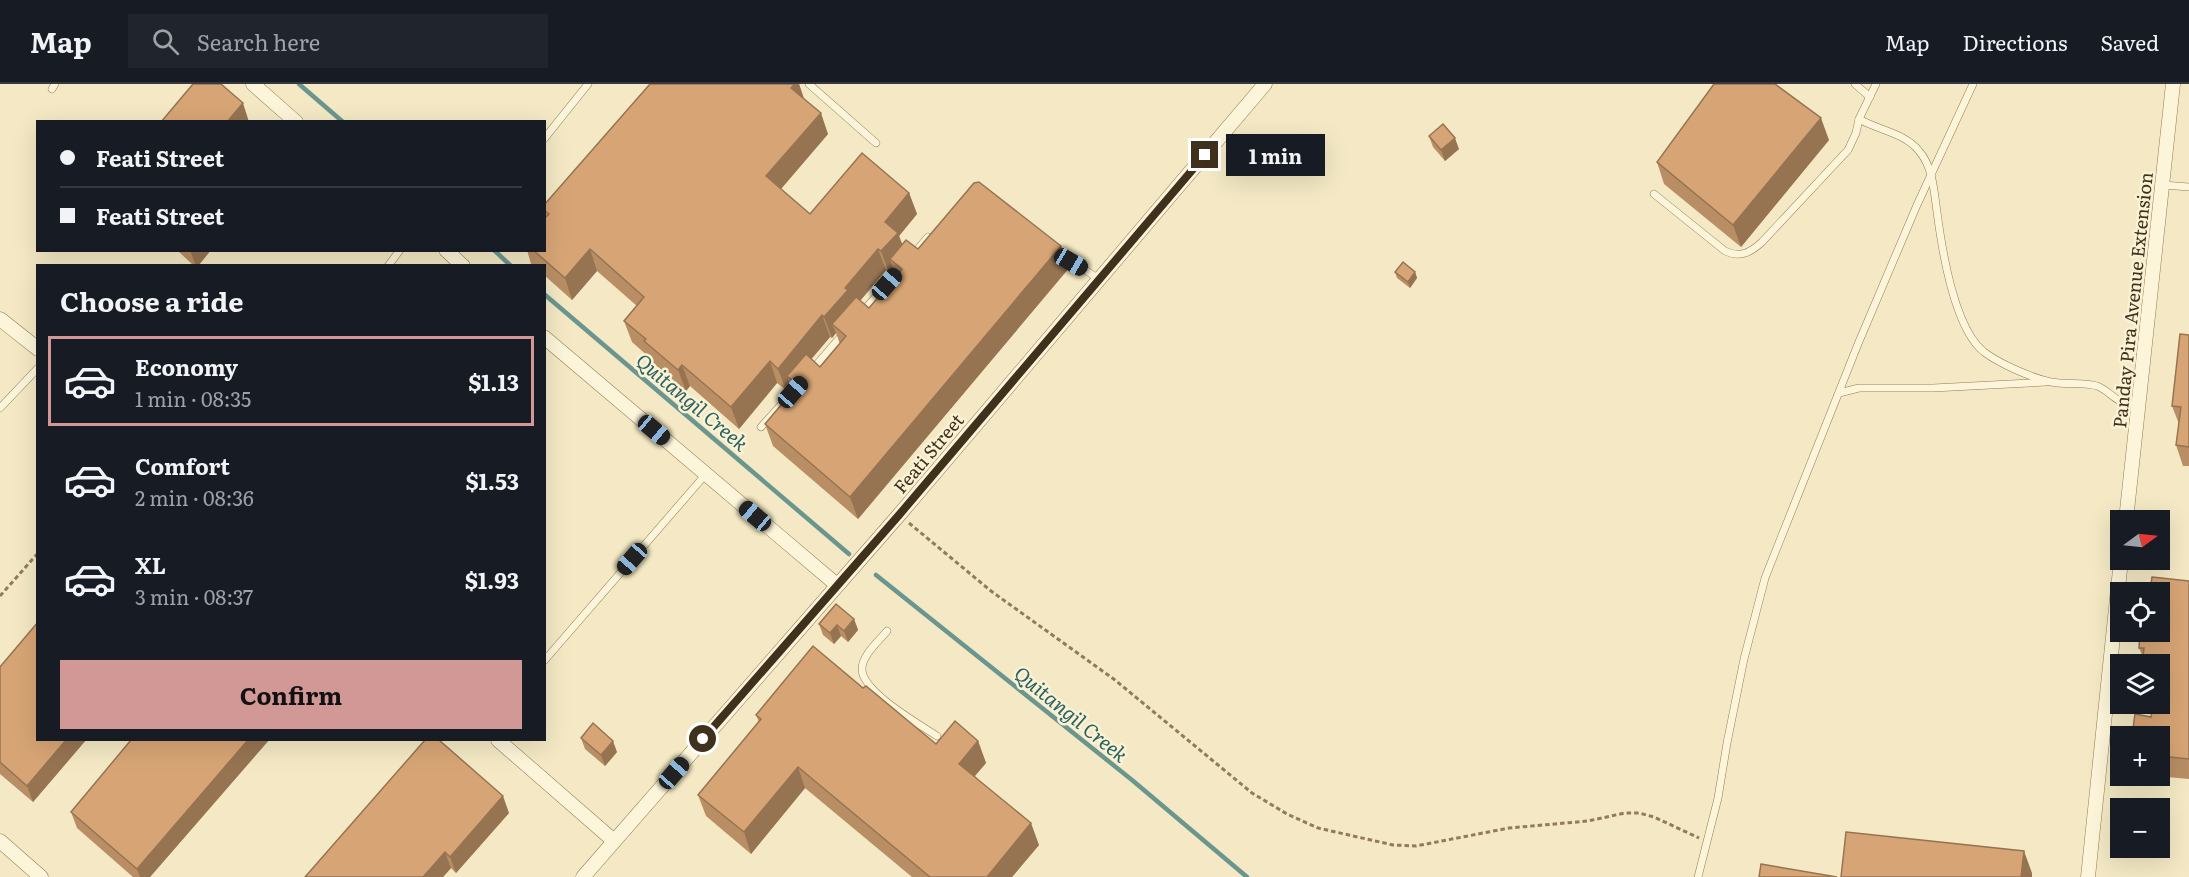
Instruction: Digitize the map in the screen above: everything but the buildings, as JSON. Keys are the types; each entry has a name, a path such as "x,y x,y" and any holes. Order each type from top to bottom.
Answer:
{"street":[{"path":"253,84 294,120"},
{"name":"Feati Street","path":"584,877 899,515 1265,84"},
{"name":"Panday Pira Avenue Extension","path":"2127,510 2173,84"},
{"path":"448,252 461,264"},
{"path":"0,319 36,347"},
{"path":"547,344 837,585"},
{"path":"2088,877 2120,570"},
{"path":"499,741 614,841"},
{"path":"0,841 41,877"}],"lane":[{"path":"546,136 588,84"},
{"path":"809,84 876,143"},
{"path":"1855,84 1870,97"},
{"path":"1654,194 1725,252 1732,255 1746,254 1762,242 1840,159 1852,142 1859,119 1876,84"},
{"path":"1698,877 1708,843 1744,659 1765,578 1839,393 1931,174 1973,84"},
{"path":"1859,119 1905,139 1913,144 1926,160 1931,174 1955,302 1964,327 1978,347 1996,360 2051,382"},
{"path":"2163,185 2189,187"},
{"path":"856,320 935,230"},
{"path":"1053,248 1099,279"},
{"path":"808,374 848,329"},
{"path":"0,408 36,370"},
{"path":"1839,393 1859,388 1925,388 2051,382 2099,387 2120,400 2138,406"},
{"path":"761,428 801,383"},
{"path":"546,659 706,474"},
{"path":"887,631 866,656 861,668 864,681 878,695 937,736"}],"path":[{"path":"899,515 999,597 1107,674 1252,793 1287,814 1318,828 1393,845 1416,846 1509,828 1588,821 1625,813 1639,813 1654,817 1708,843"},
{"path":"0,596 36,555"}],"waterway":[{"name":"Quitangil Creek","path":"299,84 341,120"},
{"name":"Quitangil Creek","path":"496,252 509,264"},
{"name":"Quitangil Creek","path":"546,296 849,554"},
{"name":"Quitangil Creek","path":"876,575 1132,780 1247,877"}],"route":[{"path":"703,739 899,515 1205,155"}]}
